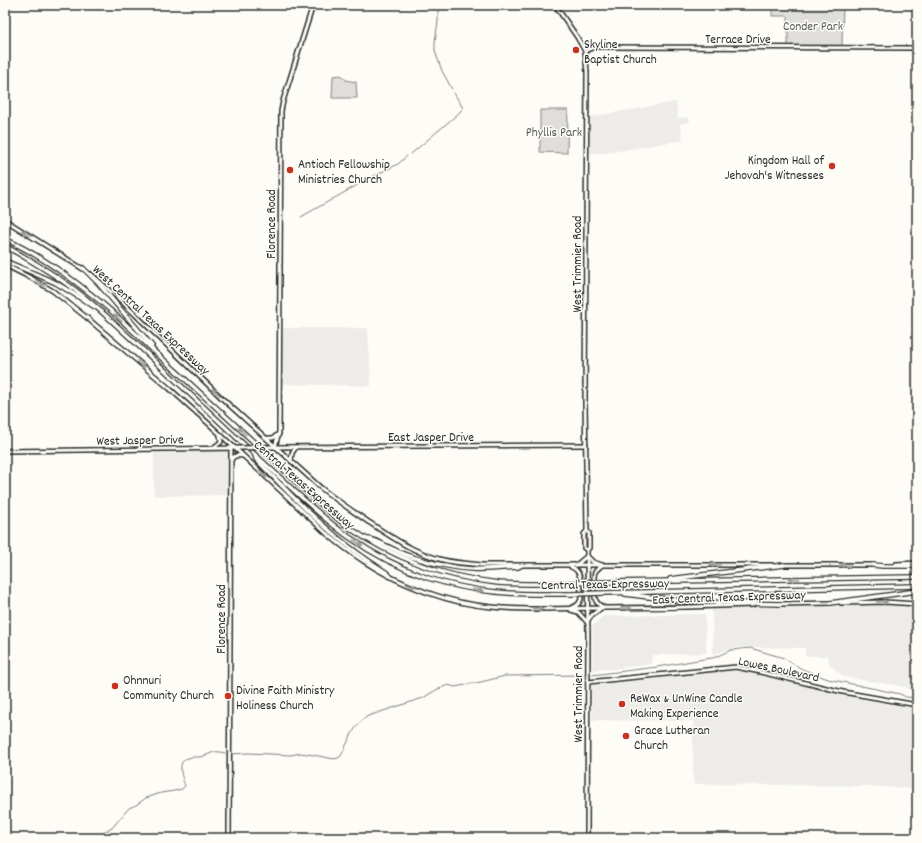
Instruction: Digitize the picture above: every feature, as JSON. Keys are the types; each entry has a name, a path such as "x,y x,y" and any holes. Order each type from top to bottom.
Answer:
{"highway":[{"name":"Central Texas Expressway","path":"5,239 54,267 110,310 157,354 188,380 318,502 349,527 366,539 422,566 469,578 511,584 917,577"},
{"name":"Central Texas Expressway","path":"5,246 54,275 99,309 327,520 348,536 379,556 429,578 473,589 526,594 917,586"},
{"path":"5,262 56,283 90,305 99,309"},
{"path":"83,268 146,338 157,354"},
{"path":"254,454 256,459 289,493 337,537 390,576"},
{"path":"366,539 374,540 397,552 411,557 451,567 491,569 518,568 522,565"},
{"path":"873,565 883,566 917,564"},
{"path":"659,581 784,565"},
{"path":"830,603 917,591"},
{"path":"616,592 673,600 714,603 781,604"}],"street":[{"name":"Florence Road","path":"275,447 279,434 281,111 313,5"},
{"name":"West Trimmier Road","path":"556,5 585,52 587,72 586,444 587,531 589,534 589,548 586,556 588,682 587,838"},
{"name":"Terrace Drive","path":"585,52 594,47 917,48"},
{"name":"West Central Texas Expressway","path":"5,220 83,268 112,293 275,447"},
{"path":"5,265 38,282 67,302 169,388 235,448"},
{"path":"213,448 221,442 220,434"},
{"path":"266,438 270,439 279,434"},
{"name":"East Jasper Drive","path":"275,447 586,444"},
{"path":"275,447 338,501 390,537 413,549 439,559 455,563 483,565 568,566 873,565"},
{"name":"West Jasper Drive","path":"5,450 275,447"},
{"path":"291,461 292,453 296,447"},
{"name":"Florence Road","path":"229,838 231,448"},
{"name":"East Central Texas Expressway","path":"235,448 326,533 365,562 390,576 429,593 467,604 513,609 545,610 885,602 917,604"},
{"path":"231,460 236,455 243,456"},
{"name":"West Trimmier Road","path":"587,531 584,534 584,548 587,550"},
{"path":"573,566 586,556 593,562 602,566"},
{"path":"567,609 576,606 581,600 579,573 574,567 568,566"},
{"path":"567,609 578,612 587,622 592,615 603,608 596,602 594,576 595,571 602,566"},
{"name":"Lowes Boulevard","path":"588,682 736,667 838,691 917,705"}],"shaded area":[{"path":"676,102 678,118 689,117 690,122 680,124 683,140 607,153 588,153 589,117"},
{"path":"282,328 368,328 371,386 280,384"},
{"path":"912,360 917,360 917,416 911,416"},
{"path":"228,450 229,495 154,496 154,451"},
{"path":"888,605 917,606 917,694 913,693 906,687 844,677 829,664 828,656 805,656 805,648 737,647 713,654 712,609"},
{"path":"705,614 706,653 652,655 651,664 592,670 592,626 603,616"},
{"path":"731,670 749,672 866,700 917,708 917,789 868,786 693,784 693,721 592,720 592,687 594,685"}],"green space":[{"name":"Conder Park","path":"772,5 843,5 842,46 788,46 788,16 772,16"},
{"path":"341,75 346,80 356,82 357,98 332,98 333,76"},
{"name":"Phyllis Park","path":"540,110 568,110 567,153 540,152"}],"waterway":[{"path":"438,5 435,51 442,71 452,89"},
{"path":"411,154 463,108 454,93"},
{"path":"366,180 398,164 407,156"},
{"path":"301,217 361,183"},
{"path":"592,675 713,658 731,650 750,648 784,658 802,669 828,679 900,694 906,697 917,698"},
{"path":"231,754 249,753 291,755 300,753 334,759 341,756 355,728 363,719 423,698 448,685 455,687 505,676 584,675"},
{"path":"95,838 112,828 129,808 146,798 161,793 182,789 185,786 181,774 181,766 184,760 190,757 202,757 216,752 225,753"}],"place":[{"name":"Skyline Baptist Church","path":"576,50"},
{"name":"Kingdom Hall of Jehovah's Witnesses","path":"832,166"},
{"name":"Antioch Fellowship Ministries Church","path":"290,170"},
{"name":"Ohnnuri Community Church","path":"115,686"},
{"name":"Divine Faith Ministry Holiness Church","path":"228,696"},
{"name":"ReWax & UnWine Candle Making Experience","path":"622,704"},
{"name":"Grace Lutheran Church","path":"626,736"}]}
